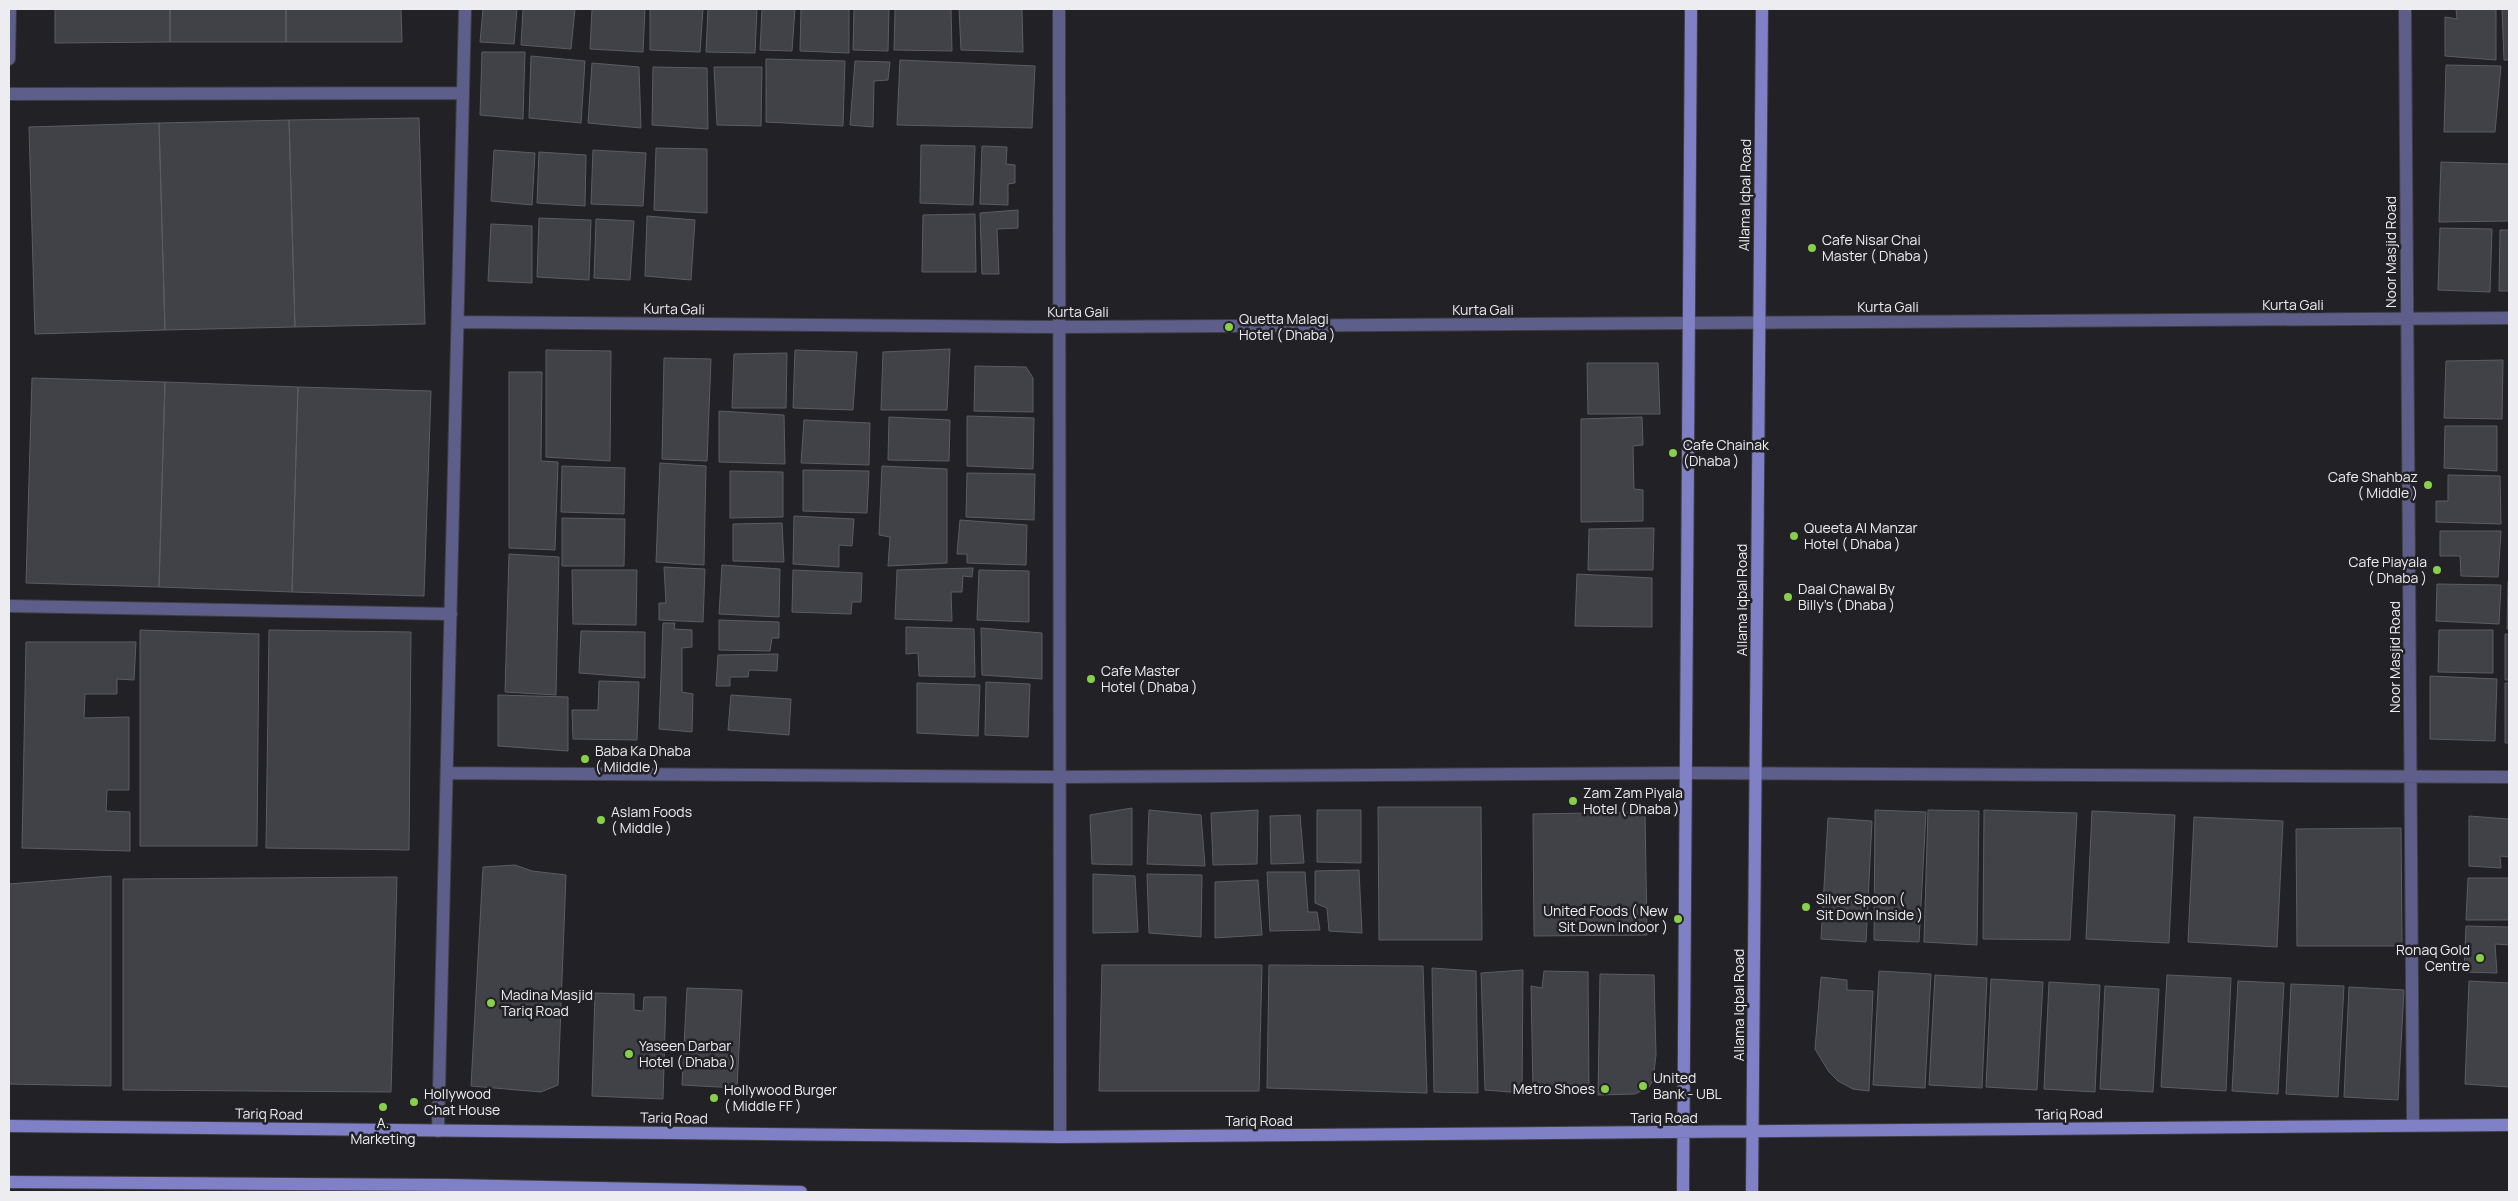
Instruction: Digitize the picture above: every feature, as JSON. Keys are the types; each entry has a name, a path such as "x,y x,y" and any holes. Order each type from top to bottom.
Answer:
{"main road":[{"path":"1682,1192 1691,9"},
{"name":"Allama Iqbal Road","path":"1752,1192 1762,9"},
{"name":"Tariq Road","path":"9,1126 1060,1138 2413,1124 2509,1125"},
{"path":"9,1182 801,1192"}],"street":[{"path":"9,58 10,9"},
{"path":"438,1131 465,9"},
{"path":"1059,9 1060,1138"},
{"name":"Noor Masjid Road","path":"2405,9 2413,1124"},
{"path":"9,94 463,93"},
{"name":"Kurta Gali","path":"458,322 1060,328 2509,318"},
{"path":"9,606 451,614"},
{"path":"447,773 1060,777 1756,773 2410,778 2509,777"}],"building":[{"path":"55,9 170,9 170,42 55,43"},
{"path":"170,9 286,9 286,42 170,42"},
{"path":"286,9 401,9 402,42 286,42"},
{"path":"483,9 517,9 514,44 480,42"},
{"path":"523,9 575,9 571,49 521,45"},
{"path":"592,9 645,9 643,52 590,49"},
{"path":"650,9 703,9 700,52 650,50"},
{"path":"708,9 757,9 755,53 706,52"},
{"path":"762,9 795,9 792,51 760,50"},
{"path":"801,9 849,9 849,53 800,51"},
{"path":"854,9 889,9 888,51 853,50"},
{"path":"895,9 951,9 952,51 894,50"},
{"path":"959,9 1022,9 1023,52 961,50"},
{"path":"2456,9 2496,9 2496,60 2445,56 2445,17 2457,19"},
{"path":"2502,9 2509,9 2509,60 2504,60"},
{"path":"482,52 525,52 523,119 480,115"},
{"path":"531,56 585,61 581,123 529,118"},
{"path":"766,59 845,61 843,126 766,122"},
{"path":"900,60 1035,66 1032,128 897,125"},
{"path":"855,61 890,62 888,80 874,81 873,127 850,125"},
{"path":"592,63 639,67 641,128 588,123"},
{"path":"2446,65 2501,66 2495,132 2444,132"},
{"path":"653,67 707,68 708,129 652,125"},
{"path":"714,67 762,67 761,126 717,125"},
{"path":"419,118 425,324 295,327 289,120"},
{"path":"289,120 295,327 165,330 159,123"},
{"path":"159,123 165,330 35,334 29,127"},
{"path":"921,145 975,146 973,205 920,203"},
{"path":"982,146 1007,147 1006,164 1015,165 1015,183 1008,184 1008,205 980,204"},
{"path":"656,148 707,149 707,213 654,210"},
{"path":"494,150 535,153 532,205 491,201"},
{"path":"593,150 646,153 643,206 591,204"},
{"path":"539,152 586,155 585,206 537,203"},
{"path":"2441,162 2509,164 2509,221 2439,222"},
{"path":"1018,210 1018,228 997,229 999,274 982,274 980,213"},
{"path":"975,214 976,272 922,272 923,215"},
{"path":"647,216 695,220 691,280 645,276"},
{"path":"539,218 591,220 589,280 537,277"},
{"path":"596,219 634,221 630,280 594,278"},
{"path":"491,224 532,226 532,283 488,281"},
{"path":"2440,228 2492,229 2490,292 2438,290"},
{"path":"2500,230 2509,230 2509,291 2499,291"},
{"path":"950,349 947,410 881,410 883,352"},
{"path":"546,350 611,351 610,461 546,457"},
{"path":"795,350 857,352 853,410 793,408"},
{"path":"787,353 786,408 732,408 734,354"},
{"path":"664,358 711,359 707,461 662,459"},
{"path":"2503,360 2502,419 2444,418 2446,361"},
{"path":"1587,363 1658,363 1660,414 1588,414"},
{"path":"975,366 1026,367 1033,378 1033,412 974,411"},
{"path":"509,372 542,372 541,461 558,462 555,550 509,548"},
{"path":"32,378 165,382 159,587 26,583"},
{"path":"165,382 298,387 292,592 159,587"},
{"path":"298,387 431,391 424,596 292,592"},
{"path":"719,411 784,415 785,464 719,462"},
{"path":"967,416 1034,418 1033,469 967,466"},
{"path":"889,417 950,420 949,461 888,460"},
{"path":"1642,417 1643,445 1633,446 1634,489 1643,490 1643,521 1581,522 1581,419"},
{"path":"804,420 870,423 869,465 801,463"},
{"path":"2445,426 2497,426 2497,471 2444,468"},
{"path":"660,463 706,466 704,565 656,562"},
{"path":"562,466 625,468 624,514 561,512"},
{"path":"882,466 947,469 947,563 888,566 890,537 879,535"},
{"path":"803,470 869,471 867,513 803,511"},
{"path":"730,471 783,472 783,517 730,518"},
{"path":"967,473 1035,474 1034,520 966,517"},
{"path":"2448,475 2500,476 2501,524 2436,522 2436,501 2448,501"},
{"path":"794,516 854,519 852,546 839,545 839,567 793,564"},
{"path":"562,518 625,519 624,566 562,566"},
{"path":"960,520 1027,525 1026,565 967,563 967,554 957,554"},
{"path":"782,523 784,562 733,561 733,524"},
{"path":"1654,528 1653,570 1588,570 1589,529"},
{"path":"2440,531 2501,531 2498,577 2461,576 2460,556 2440,556"},
{"path":"509,554 559,557 556,695 505,692"},
{"path":"722,565 780,569 779,617 719,614"},
{"path":"664,567 705,569 703,622 659,620 659,603 666,603"},
{"path":"973,568 972,577 963,576 962,592 951,592 952,621 895,619 897,570"},
{"path":"572,570 637,570 636,625 573,624"},
{"path":"793,570 862,573 861,602 852,602 851,614 792,612"},
{"path":"979,570 1029,571 1029,622 977,620"},
{"path":"1577,574 1652,578 1652,627 1575,626"},
{"path":"2508,581 2509,629 2507,629"},
{"path":"2437,584 2501,585 2499,624 2436,621"},
{"path":"719,620 779,622 779,638 772,638 770,651 719,650"},
{"path":"663,623 675,623 674,629 692,630 692,647 682,648 682,692 693,694 692,732 659,729"},
{"path":"906,627 974,629 975,677 919,676 918,653 906,654"},
{"path":"981,628 1042,633 1042,679 982,675"},
{"path":"140,630 259,634 257,846 140,846"},
{"path":"269,630 411,632 409,850 266,848"},
{"path":"2439,630 2493,630 2493,673 2438,672"},
{"path":"581,631 645,632 645,678 579,673"},
{"path":"2505,634 2509,634 2509,680 2505,680"},
{"path":"26,642 136,642 134,680 117,679 117,694 85,694 84,718 129,717 129,790 107,790 106,811 130,812 130,851 22,848"},
{"path":"778,654 777,671 749,670 748,677 730,677 730,686 716,686 718,655"},
{"path":"2430,676 2497,679 2495,741 2430,739"},
{"path":"599,681 639,682 637,740 573,739 572,710 598,710"},
{"path":"986,682 1030,684 1028,737 985,735"},
{"path":"917,683 980,685 978,736 917,733"},
{"path":"2505,683 2509,683 2509,743 2505,743"},
{"path":"498,695 568,697 568,751 498,746"},
{"path":"731,695 791,699 789,735 728,730"},
{"path":"1378,807 1481,807 1482,940 1379,940"},
{"path":"1132,808 1132,865 1092,864 1090,815"},
{"path":"1149,810 1201,815 1205,866 1147,864"},
{"path":"1258,810 1257,864 1213,865 1211,813"},
{"path":"1317,810 1361,810 1361,863 1317,862"},
{"path":"1875,810 1926,812 1919,942 1874,940"},
{"path":"1928,810 1979,811 1977,945 1924,942"},
{"path":"1984,810 2077,813 2070,940 1983,939"},
{"path":"2092,811 2175,815 2169,943 2086,939"},
{"path":"1645,812 1647,935 1534,936 1533,814"},
{"path":"1300,815 1304,863 1271,864 1270,816"},
{"path":"2469,816 2509,819 2509,857 2500,856 2501,868 2469,866"},
{"path":"2194,817 2283,821 2277,947 2188,942"},
{"path":"1828,818 1872,821 1866,942 1821,939"},
{"path":"2401,828 2402,946 2297,946 2296,829"},
{"path":"515,865 532,871 566,875 558,1085 541,1092 471,1086 483,867"},
{"path":"1359,870 1362,933 1329,931 1327,908 1315,903 1315,871"},
{"path":"1267,872 1305,872 1308,912 1317,912 1320,930 1270,931"},
{"path":"1093,874 1135,876 1138,932 1093,933"},
{"path":"1147,874 1202,875 1201,937 1149,933"},
{"path":"111,876 111,1086 9,1084 9,884"},
{"path":"397,877 391,1092 123,1090 123,879"},
{"path":"2468,878 2509,878 2509,920 2466,920"},
{"path":"1258,880 1262,935 1215,938 1215,882"},
{"name":"Ronaq Gold Centre","path":"2466,926 2509,927 2509,945 2495,944 2497,973 2464,972"},
{"path":"1102,965 1262,965 1259,1091 1099,1091"},
{"path":"1269,965 1423,966 1427,1093 1267,1088"},
{"path":"1432,968 1476,971 1478,1093 1434,1092"},
{"path":"1523,970 1522,1093 1485,1090 1481,973"},
{"path":"1544,971 1588,972 1589,1091 1533,1091 1531,986 1542,988"},
{"path":"1879,971 1931,974 1925,1088 1873,1085"},
{"path":"1600,974 1654,975 1656,1055 1653,1080 1649,1087 1635,1094 1598,1095"},
{"path":"1935,975 1987,978 1982,1088 1929,1085"},
{"path":"2167,975 2231,978 2226,1091 2161,1087"},
{"path":"1821,977 1847,980 1847,990 1873,991 1869,1091 1853,1089 1838,1081 1829,1072 1815,1049"},
{"path":"1991,979 2043,982 2037,1090 1986,1087"},
{"path":"2238,981 2284,983 2278,1094 2232,1091"},
{"path":"2469,981 2509,983 2509,1087 2465,1084"},
{"path":"2049,982 2100,985 2095,1092 2044,1089"},
{"path":"2291,984 2344,986 2338,1097 2286,1094"},
{"path":"2105,986 2159,989 2153,1092 2100,1089"},
{"path":"2349,987 2404,990 2398,1100 2344,1097"},
{"path":"687,988 742,990 737,1088 682,1085"},
{"name":"Yaseen Darbar Hotel ( Dhaba )","path":"595,993 634,994 634,1010 643,1011 644,997 666,997 663,1099 592,1096"}],"place":[{"name":"Cafe Nisar Chai Master ( Dhaba )","path":"1812,248"},
{"name":"Quetta Malagi Hotel ( Dhaba )","path":"1229,327"},
{"name":"Cafe Chainak (Dhaba )","path":"1673,453"},
{"name":"Cafe Shahbaz ( Middle )","path":"2428,485"},
{"name":"Queeta Al Manzar Hotel ( Dhaba )","path":"1794,536"},
{"name":"Cafe Piayala ( Dhaba )","path":"2437,570"},
{"name":"Daal Chawal By Billy's ( Dhaba )","path":"1788,597"},
{"name":"Cafe Master Hotel ( Dhaba )","path":"1091,679"},
{"name":"Baba Ka Dhaba ( Milddle )","path":"585,759"},
{"name":"Zam Zam Piyala Hotel ( Dhaba )","path":"1573,801"},
{"name":"Aslam Foods ( Middle )","path":"601,820"},
{"name":"Silver Spoon ( Sit Down Inside )","path":"1806,907"},
{"name":"United Foods ( New Sit Down Indoor )","path":"1678,919"},
{"name":"Ronaq Gold Centre","path":"2480,958"},
{"name":"Madina Masjid Tariq Road","path":"491,1003"},
{"name":"Yaseen Darbar Hotel ( Dhaba )","path":"629,1054"},
{"name":"United Bank - UBL","path":"1643,1086"},
{"name":"Metro Shoes","path":"1605,1089"},
{"name":"Hollywood Burger ( Middle FF )","path":"714,1098"},
{"name":"Hollywood Chat House","path":"414,1102"},
{"name":"A. Marketing","path":"383,1107"}]}
